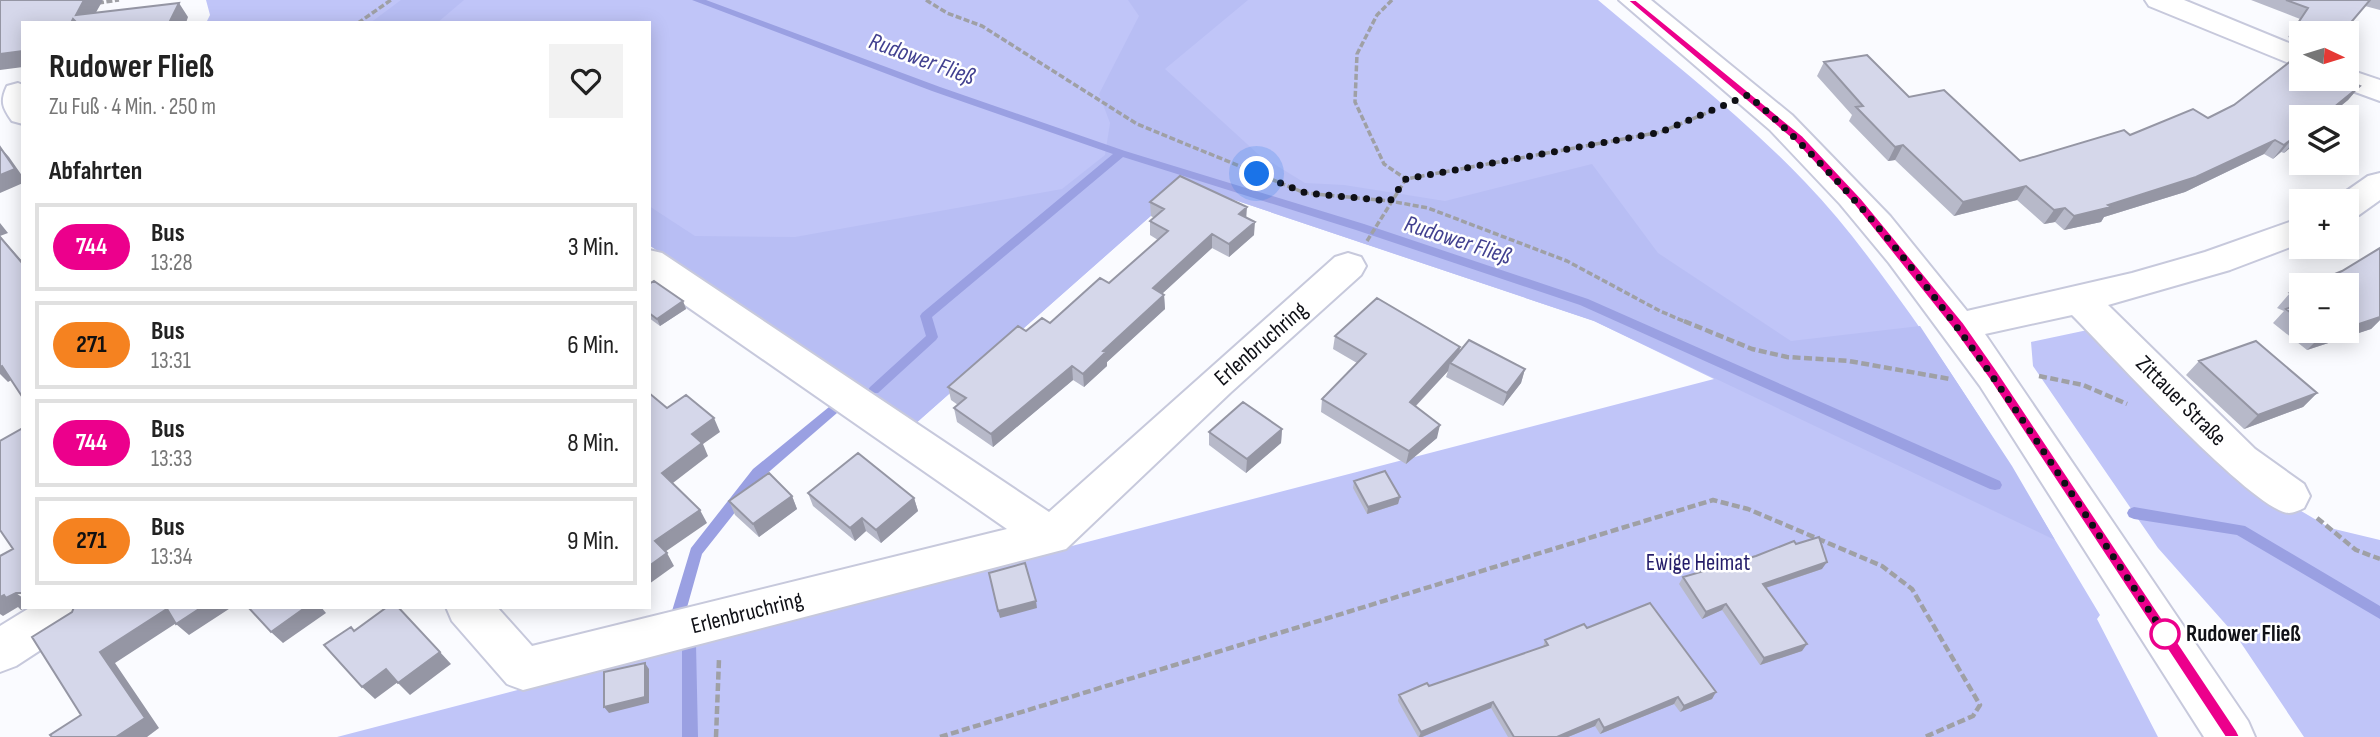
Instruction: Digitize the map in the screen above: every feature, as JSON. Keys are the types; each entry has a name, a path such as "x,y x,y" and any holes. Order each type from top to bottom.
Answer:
{"street":[{"path":"1633,0 1798,139 1858,202 1958,326 2231,737"},
{"path":"2159,0 2289,54"},
{"path":"2359,83 2380,92"},
{"path":"2359,199 2380,184"},
{"path":"1958,326 2161,280 2236,257 2289,235"},
{"name":"Erlenbruchring","path":"470,609 523,669 1051,536 1358,253"},
{"path":"651,263 1051,536"},
{"name":"Zittauer Straße","path":"2079,299 2241,461 2289,496"},
{"path":"0,650 66,609"}],"path":[{"path":"93,4 119,0"},
{"path":"361,21 391,0"},
{"path":"926,0 947,13 982,26 1137,124 1306,193 1390,201 1428,208 1567,261 1660,311 1752,349 1787,357 1849,361 1959,380"},
{"path":"1392,0 1377,15 1357,54 1355,102 1384,164 1406,179"},
{"path":"1358,253 1406,179 1661,132 1748,95"},
{"path":"2032,374 2083,385 2139,409"},
{"path":"2289,496 2356,550 2380,559"},
{"path":"940,737 1713,500 1773,519 1870,560 1912,589 1980,705 1973,716 1925,737"},
{"path":"716,737 720,620"}],"green space":[{"name":"Ewige Heimat","path":"206,0 1598,0 1756,134 1828,207 1872,261 1948,368 2100,615 2097,619 2158,737 337,737 1714,379 1594,321 1187,184 915,424 651,246 651,21 207,21 210,15"},
{"path":"2097,328 2296,508 2330,528 2380,540 2380,737 2304,737 2237,637 2158,548 2033,366 2031,342"}],"shaded area":[{"path":"401,0 464,0 439,21 373,21"},
{"path":"1128,0 1248,0 1165,69 1258,154 1305,183 1344,185 1445,201 1592,164 1658,253 1791,341 1920,326 2012,466 2055,540 1594,321 1187,184 915,424 651,246 651,207 695,236 795,237 1062,189 1105,155 1110,123 1099,94 1139,16"}],"building":[{"path":"0,0 84,0 76,15 179,3 170,21 21,21 21,51 0,54"},
{"path":"2286,0 2370,0 2352,21 2299,21 2308,8"},
{"path":"1867,55 1909,97 1944,90 2020,161 2124,130 2130,135 2193,109 2208,118 2234,105 2289,62 2289,91 2354,91 2337,105 2289,105 2289,141 2284,145 2275,140 2196,177 2108,205 2111,207 2074,216 2065,208 2054,210 2026,186 1963,202 1903,145 1895,147 1856,107 1863,106 1824,62"},
{"path":"0,147 15,169 0,175"},
{"path":"1180,176 1247,207 1239,214 1255,222 1229,244 1212,234 1153,288 1164,295 1103,351 1106,352 1083,374 1072,366 991,434 954,408 966,398 948,387 1018,326 1026,331 1042,318 1050,323 1100,278 1109,283 1168,231 1150,221 1164,209 1150,202"},
{"path":"0,237 21,262 21,395 2,366 0,367"},
{"path":"2380,248 2380,317 2359,324 2359,273 2337,273"},
{"path":"654,281 683,301 657,319 651,314 651,283"},
{"path":"1377,298 1460,347 1410,402 1440,425 1409,451 1322,399 1366,354 1335,336"},
{"path":"1469,340 1525,369 1507,393 1450,363"},
{"path":"2256,341 2317,393 2258,415 2199,361"},
{"path":"651,395 667,408 686,395 714,418 692,434 702,443 662,473 700,510 655,541 667,553 651,565"},
{"path":"1243,402 1282,429 1247,459 1209,432"},
{"path":"21,429 21,593 6,598 4,595 0,597 0,556 13,549 0,530 0,441"},
{"path":"858,453 914,498 876,530 862,518 850,528 808,493"},
{"path":"1385,471 1400,497 1368,507 1354,481"},
{"path":"769,473 792,496 753,524 729,501"},
{"path":"1819,537 1827,562 1763,584 1807,644 1764,658 1726,604 1706,612 1683,577 1756,556 1794,541 1796,544"},
{"path":"1025,563 1036,601 998,611 989,573"},
{"path":"1650,603 1716,692 1684,706 1678,697 1604,728 1599,719 1557,737 1514,737 1493,702 1421,732 1399,695 1427,683 1429,686 1548,645 1545,640 1584,624 1587,628"},
{"path":"73,609 167,609 100,652 145,718 116,737 50,735 81,715 32,637"},
{"path":"167,609 199,609 176,624"},
{"path":"250,609 303,609 271,632"},
{"path":"384,609 400,609 440,652 398,683 386,669 362,687 324,645 351,627 354,631"},
{"path":"645,663 645,697 604,707 604,672"}],"waterway":[{"name":"Rudower Fließ","path":"697,0 936,89 1121,153"},
{"path":"874,390 932,337 926,316 1121,153"},
{"name":"Rudower Fließ","path":"1121,153 1360,227 1584,302 1995,485"},
{"path":"679,611 696,552 758,473 833,410"},
{"name":"Rudower Fließ","path":"2134,513 2240,530 2380,613"},
{"path":"689,644 690,737"}],"bus line":[{"name":"744","path":"1633,0 1798,139 1858,202 1958,326 1994,376 2231,737"}],"place":[{"name":"Rudower Fließ","path":"2165,634"}],"route":[{"path":"1257,174 1306,193 1390,201 1406,179 1661,132 1748,95 1798,139 1858,202 1958,326 2165,634"}]}
